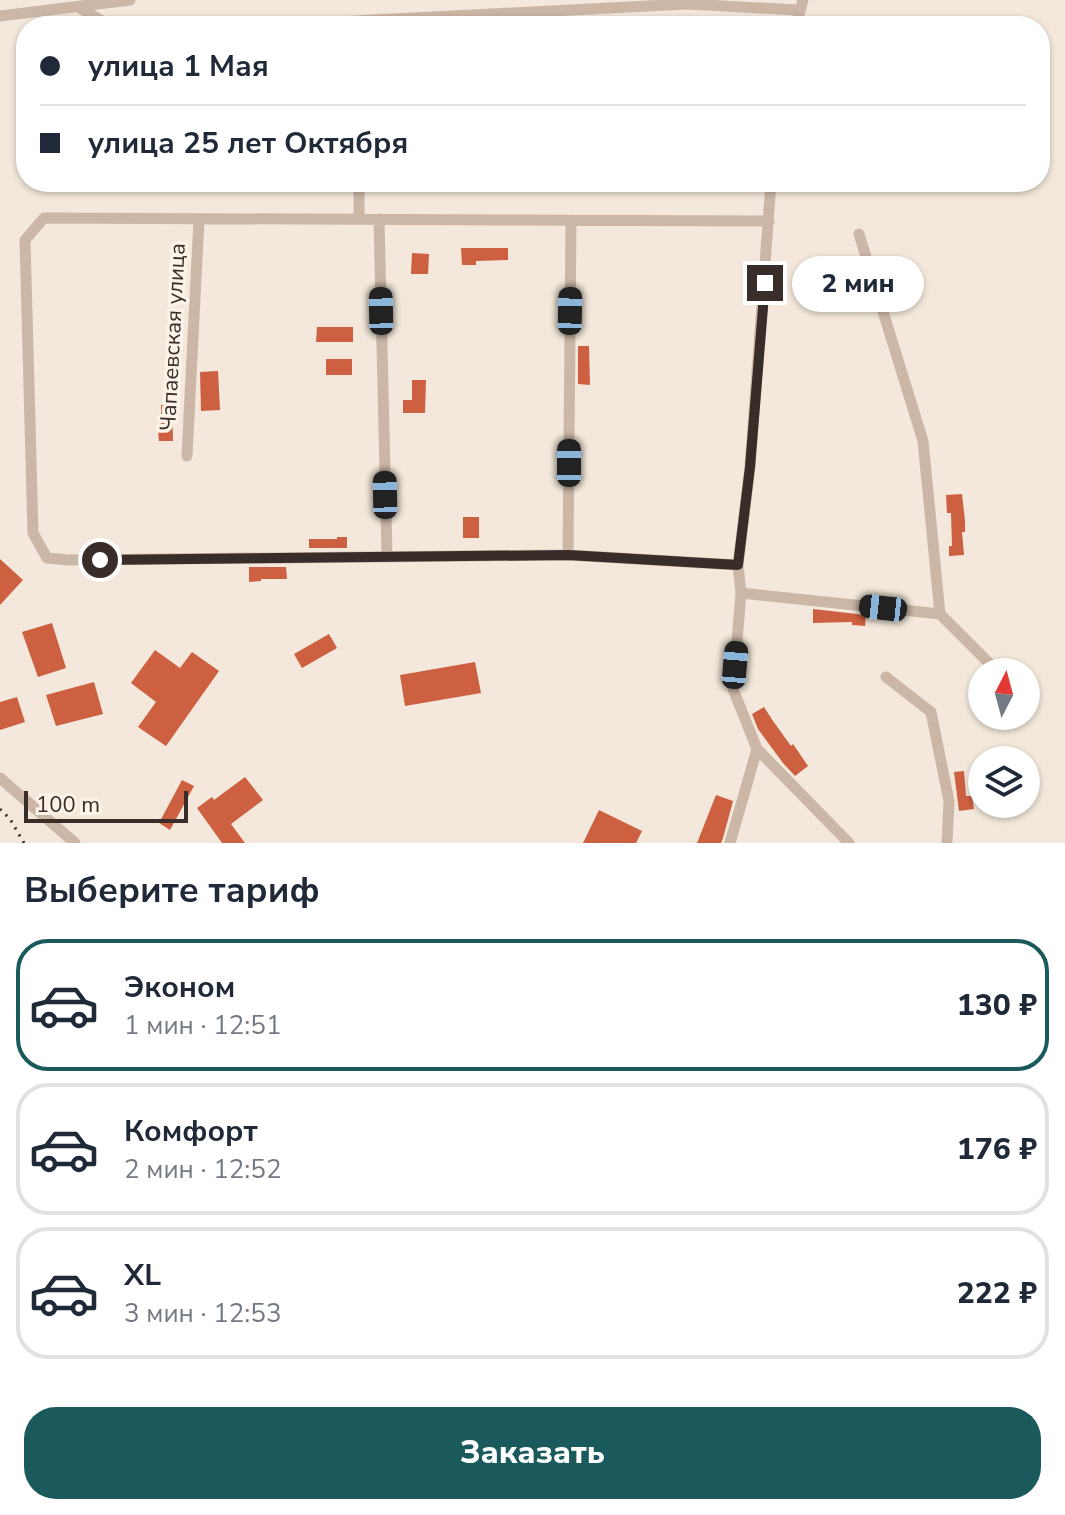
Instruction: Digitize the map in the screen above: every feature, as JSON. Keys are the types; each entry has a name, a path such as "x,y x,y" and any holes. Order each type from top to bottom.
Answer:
{"street":[{"path":"0,16 130,0"},
{"path":"442,16 565,5 801,5"},
{"path":"78,7 94,16"},
{"path":"359,192 359,219"},
{"path":"770,192 750,467 738,565 741,593 733,689 757,749 849,843"},
{"name":"Чапаевская улица","path":"387,556 47,558 33,533 25,240 44,218 769,221"},
{"name":"Чапаевская улица","path":"187,456 199,219"},
{"path":"379,219 387,556 568,555 738,565"},
{"path":"568,555 571,220"},
{"path":"859,234 923,441 940,614"},
{"path":"741,593 940,614 984,658"},
{"path":"886,677 931,712 949,801 947,843"},
{"path":"730,843 757,749"},
{"path":"0,778 75,843"}],"building":[{"path":"461,248 508,248 508,260 476,261 476,265 462,265"},
{"path":"412,253 429,254 428,274 411,274"},
{"path":"317,327 353,327 353,342 316,342"},
{"path":"578,346 589,346 590,385 578,384"},
{"path":"326,359 352,359 352,375 326,375"},
{"path":"218,371 220,410 201,411 200,372"},
{"path":"412,380 426,380 425,413 403,413 403,400 412,400"},
{"path":"172,404 173,441 159,441 161,405"},
{"path":"962,494 964,555 949,556 949,546 952,546 951,513 947,513 946,495"},
{"path":"463,517 479,517 479,538 463,538"},
{"path":"347,537 347,548 309,548 309,539"},
{"path":"0,559 23,580 0,605"},
{"path":"249,567 286,567 287,579 249,582"},
{"path":"813,609 866,615 865,626 852,625 852,622 813,623"},
{"path":"52,623 66,668 38,677 22,632"},
{"path":"329,634 337,648 302,668 294,654"},
{"path":"155,650 180,668 192,652 219,671 166,746 138,727 156,702 131,683"},
{"path":"475,662 481,693 405,706 400,675"},
{"path":"94,682 103,714 56,726 46,695"},
{"path":"17,697 25,722 0,730 0,702"},
{"path":"764,707 808,766 795,776 758,729 752,714"},
{"path":"964,771 968,810 959,811 954,772"},
{"path":"245,777 263,800 231,824 245,843 222,843 197,808 212,797 214,800"},
{"path":"182,780 194,786 170,830 159,823"},
{"path":"716,795 733,801 723,838 721,843 697,843"},
{"path":"599,810 642,831 636,843 583,843"}],"railway":[{"path":"0,809 10,819 24,843"}],"route":[{"path":"100,560 568,555 738,565 750,467 765,283"}]}
